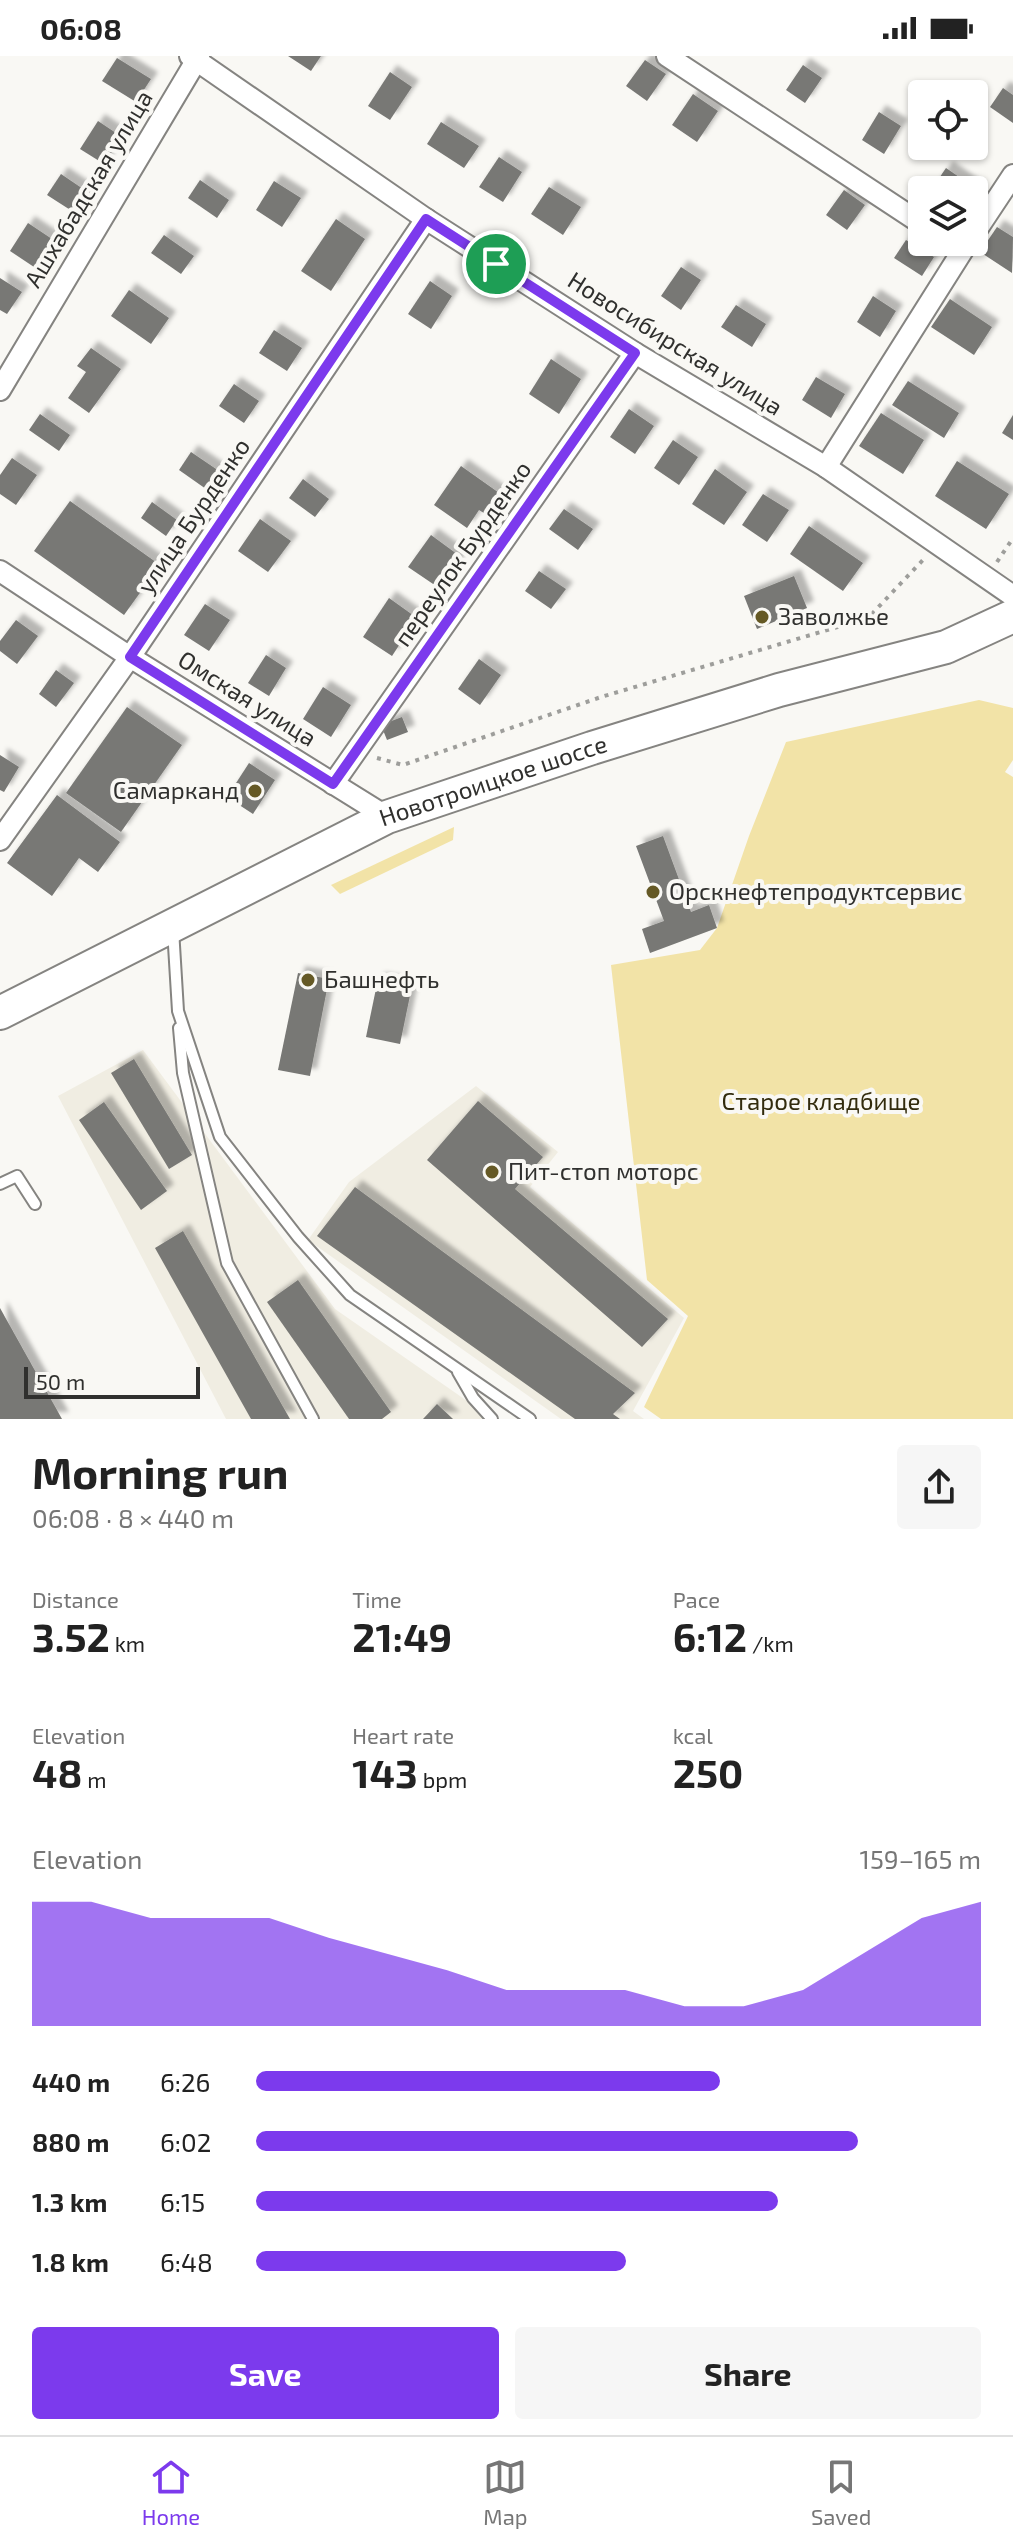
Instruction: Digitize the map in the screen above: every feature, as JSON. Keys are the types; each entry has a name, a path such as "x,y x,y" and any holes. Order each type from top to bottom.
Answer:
{"main road":[{"name":"Новотроицкое шоссе","path":"0,1013 387,817 779,690 946,647 1013,616"}],"street":[{"path":"667,56 908,215"},
{"name":"Новосибирская улица","path":"195,57 426,219 635,353 826,467 1013,596"},
{"name":"Ашхабадская улица","path":"0,390 195,57"},
{"path":"988,209 1013,175"},
{"name":"улица Бурденко","path":"0,840 130,657 426,219"},
{"path":"826,467 955,256"},
{"name":"переулок Бурденко","path":"333,784 635,353"},
{"name":"Омская улица","path":"0,571 130,657 387,817"}],"lane":[{"path":"173,923 183,1073 227,1263 313,1419"},
{"path":"178,1011 220,1137 298,1237 350,1295 530,1419"},
{"path":"0,1184 17,1176 35,1204"},
{"path":"456,1368 473,1398 492,1419"}],"path":[{"path":"355,753 403,765 601,697 868,618 938,544"}],"shaded area":[{"path":"143,1050 335,1309 493,1419 226,1419 58,1096"},
{"path":"476,1086 558,1152 530,1187 684,1318 633,1411 644,1419 561,1419 308,1240 349,1182"}],"green space":[{"name":"Старое кладбище","path":"979,700 1013,708 1013,760 1005,772 1013,777 1013,1419 661,1419 644,1407 688,1316 647,1280 611,965 700,950 717,928 786,742"},
{"path":"454,827 453,840 340,894 331,885"}],"building":[{"path":"288,56 321,56 311,71"},
{"path":"117,58 151,79 136,102 102,81"},
{"path":"645,60 666,74 647,101 626,86"},
{"path":"803,65 822,78 805,103 786,90"},
{"path":"390,72 412,87 390,120 368,106"},
{"path":"1003,88 1013,95 1013,123 990,107"},
{"path":"693,94 718,111 697,142 672,125"},
{"path":"879,112 901,126 884,154 862,140"},
{"path":"98,121 122,137 104,164 80,149"},
{"path":"441,122 479,146 464,168 427,144"},
{"path":"499,157 522,172 503,202 479,187"},
{"path":"946,168 958,176 941,176"},
{"path":"61,174 89,193 75,213 47,195"},
{"path":"200,180 229,200 217,218 188,198"},
{"path":"274,181 301,198 282,227 256,210"},
{"path":"549,187 581,207 563,235 531,214"},
{"path":"844,190 865,205 847,230 826,215"},
{"path":"336,219 365,239 331,291 301,271"},
{"path":"28,223 55,241 37,269 10,251"},
{"path":"997,227 1013,237 1012,273 986,256 988,240"},
{"path":"164,235 194,256 181,274 151,253"},
{"path":"906,240 908,256 934,257 922,276 894,258"},
{"path":"681,267 701,280 681,310 661,296"},
{"path":"0,278 22,292 7,314 0,310"},
{"path":"430,281 452,296 431,329 408,314"},
{"path":"129,290 169,318 151,344 111,316"},
{"path":"873,296 896,311 880,337 857,322"},
{"path":"950,299 992,327 974,355 931,327"},
{"path":"736,305 766,324 752,347 721,327"},
{"path":"274,330 302,348 287,371 259,353"},
{"path":"91,348 121,369 89,413 68,398 86,372 77,366"},
{"path":"551,359 581,379 559,414 529,394"},
{"path":"816,377 845,394 831,418 802,400"},
{"path":"908,381 959,413 944,438 892,405"},
{"path":"234,384 259,401 244,423 219,406"},
{"path":"629,409 654,426 635,454 610,437"},
{"path":"881,413 924,440 903,474 859,446"},
{"path":"40,414 70,435 59,451 29,430"},
{"path":"1013,415 1013,440 1002,433"},
{"path":"673,440 698,457 679,485 654,468"},
{"path":"191,452 219,471 206,489 179,470"},
{"path":"12,458 37,475 16,505 0,494 0,475"},
{"path":"957,461 1009,494 986,529 935,496"},
{"path":"461,466 502,495 487,515 479,510 467,528 434,505"},
{"path":"715,469 747,492 724,525 692,504"},
{"path":"303,479 329,499 315,517 289,498"},
{"path":"763,494 789,510 767,542 742,525"},
{"path":"70,501 160,565 124,615 34,551"},
{"path":"152,502 177,520 166,536 141,518"},
{"path":"564,509 593,529 578,550 549,529"},
{"path":"260,519 291,541 268,572 238,551"},
{"path":"809,526 863,563 843,591 790,554"},
{"path":"431,535 461,557 439,588 408,567"},
{"path":"539,571 566,589 551,609 525,591"},
{"path":"794,576 807,608 757,629 744,596"},
{"path":"389,598 417,618 392,656 363,637"},
{"path":"205,604 230,620 209,651 184,635"},
{"path":"16,620 38,636 17,664 0,651 0,641"},
{"path":"266,655 286,668 269,696 248,683"},
{"path":"479,659 501,675 480,705 458,689"},
{"path":"56,670 74,683 56,707 39,694"},
{"path":"323,687 351,705 331,737 303,719"},
{"path":"127,707 182,745 121,832 66,793"},
{"path":"402,717 408,732 387,740 381,725"},
{"path":"0,755 19,767 4,792 0,790"},
{"path":"249,763 275,780 253,814 227,797"},
{"path":"57,795 120,842 98,872 79,858 52,896 7,863"},
{"path":"663,836 691,912 709,905 717,928 650,953 642,929 664,921 636,846"},
{"path":"298,973 329,979 310,1076 278,1070"},
{"path":"378,979 412,986 400,1044 366,1037"},
{"path":"134,1059 192,1155 169,1169 111,1073"},
{"path":"478,1101 543,1157 515,1189 668,1319 642,1347 427,1160"},
{"path":"104,1102 167,1191 141,1210 79,1120"},
{"path":"355,1187 635,1393 613,1414 620,1419 575,1419 317,1236"},
{"path":"183,1231 290,1419 251,1419 155,1248"},
{"path":"298,1280 391,1412 382,1419 349,1419 267,1302"},
{"path":"0,1308 62,1419 0,1419"},
{"path":"437,1404 453,1419 423,1419"}],"place":[{"name":"Заволжье","path":"762,617"},
{"name":"Самарканд","path":"255,791"},
{"name":"Орскнефтепродуктсервис","path":"653,892"},
{"name":"Башнефть","path":"308,980"},
{"name":"Пит-стоп моторс","path":"492,1172"}],"route":[{"path":"426,219 496,264 635,353 333,784 130,657 426,219"}]}
